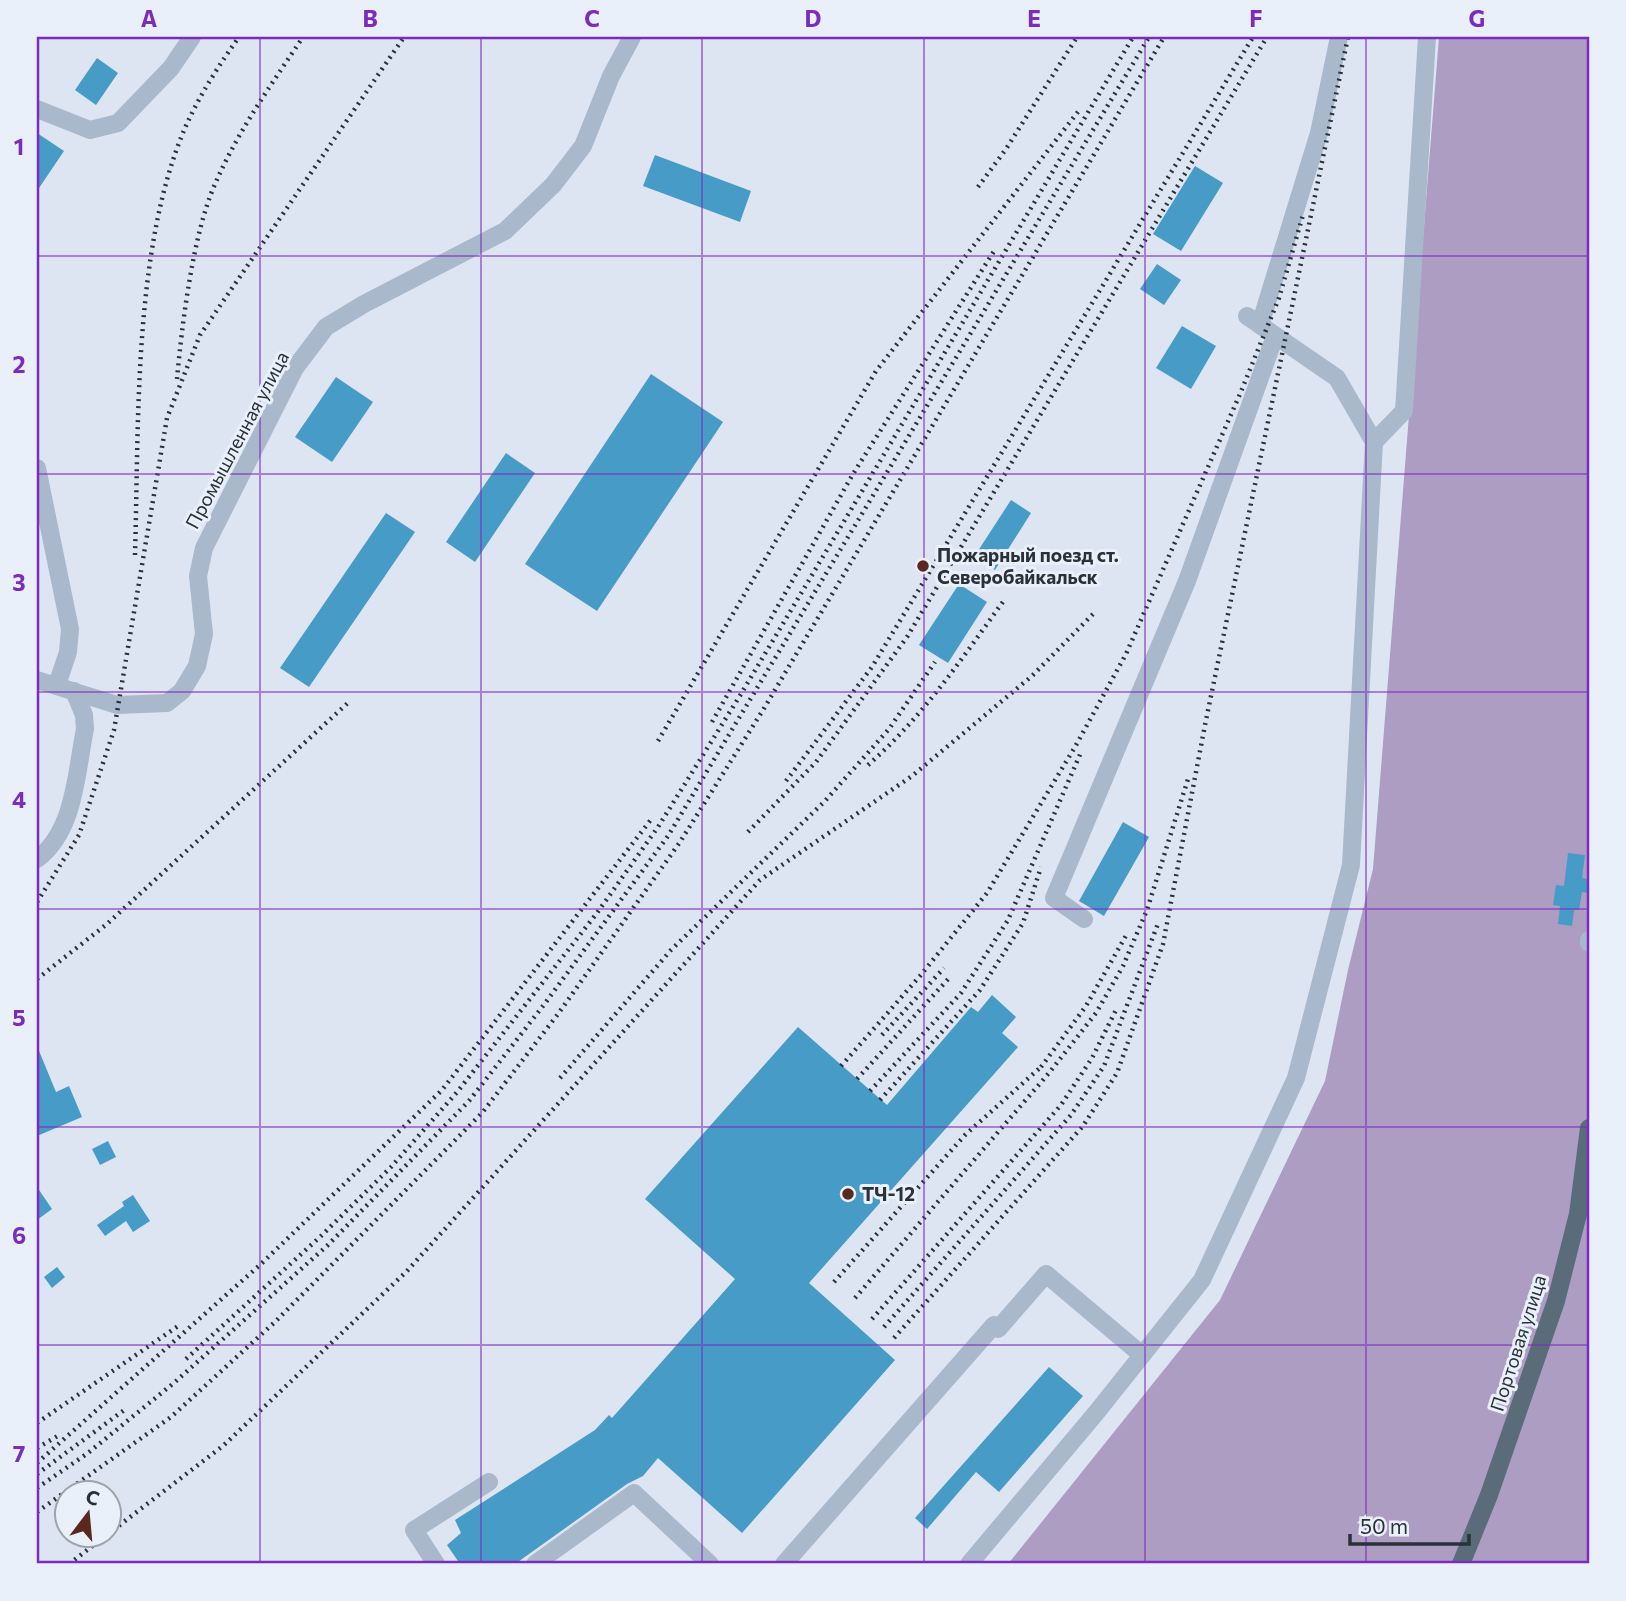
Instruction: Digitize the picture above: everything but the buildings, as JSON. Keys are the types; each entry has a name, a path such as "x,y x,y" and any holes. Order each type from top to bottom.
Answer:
{"main road":[{"name":"Портовая улица","path":"1461,1564 1489,1494 1556,1301 1578,1214 1589,1128"}],"street":[{"path":"37,109 90,130 118,123 172,68 192,37"},
{"name":"Промышленная улица","path":"37,680 117,705 148,706 167,703 182,691 197,666 204,634 198,576 204,548 295,368 326,327 505,231 553,185 583,146 611,75 632,37"},
{"path":"969,1564 1202,1280 1296,1078 1351,865 1374,442 1337,378 1253,321 1319,133 1339,37"},
{"path":"1374,442 1404,411 1427,37"},
{"path":"1084,919 1054,898 1186,581 1275,336"},
{"path":"37,468 70,629 66,688 84,715 85,729 66,822 51,849 37,859"},
{"path":"784,1564 994,1325 998,1329 1046,1274 1142,1355"},
{"path":"436,1564 414,1530 489,1482"},
{"path":"535,1564 634,1493 710,1564"}],"shaded area":[{"path":"1439,37 1589,37 1589,1564 1008,1564 1220,1300 1325,1081 1373,869"}],"railway":[{"path":"135,555 142,338 147,282 156,228 168,176 185,128 210,81 239,37"},
{"path":"177,379 190,280 207,204 224,164 245,127 303,37"},
{"path":"37,902 79,835 114,730 167,418 200,335 404,37"},
{"path":"978,187 1006,149 1077,37"},
{"path":"186,1359 321,1236 391,1167 458,1091 597,913 658,827 741,694 1133,37"},
{"path":"37,1488 88,1453 175,1382 328,1245 469,1101 543,1006 668,836 1149,37"},
{"path":"37,1512 171,1417 276,1321 482,1113 558,1014 680,842 763,710 1164,37"},
{"path":"786,781 872,667 1253,37"},
{"path":"748,832 816,762 907,637 1267,37"},
{"path":"894,1338 1083,1126 1117,1073 1163,944 1206,720 1348,37"},
{"path":"658,741 876,371 1081,108"},
{"path":"841,1066 920,976 987,893 1075,747 1126,654 1279,298 1303,215"},
{"path":"712,722 853,474 996,248"},
{"path":"868,765 924,707 1005,599"},
{"path":"69,1564 224,1445 407,1271 760,880 912,776 1032,676 1095,612"},
{"path":"560,1078 671,950 825,801 889,729 935,662"},
{"path":"37,979 107,924 350,701"},
{"path":"870,1091 961,993 1008,920 1082,750"},
{"path":"855,1298 1049,1073 1096,1013 1123,966 1147,910 1188,779"},
{"path":"37,1463 261,1264 442,1090 653,817"},
{"path":"880,1100 980,990 1023,923 1041,867"},
{"path":"884,1327 1071,1115 1104,1066 1159,921"},
{"path":"1041,1067 1086,1006 1128,932"},
{"path":"882,1035 944,968"},
{"path":"857,1079 950,977"},
{"path":"872,1319 1061,1105 1092,1058 1116,1010"},
{"path":"834,1282 965,1135 1042,1066"},
{"path":"37,1423 181,1324"},
{"path":"37,1474 127,1408"},
{"path":"37,1448 61,1434"}],"place":[{"name":"Пожарный поезд ст. Северобайкальск","path":"923,566"},
{"name":"ТЧ-12","path":"848,1194"}]}
